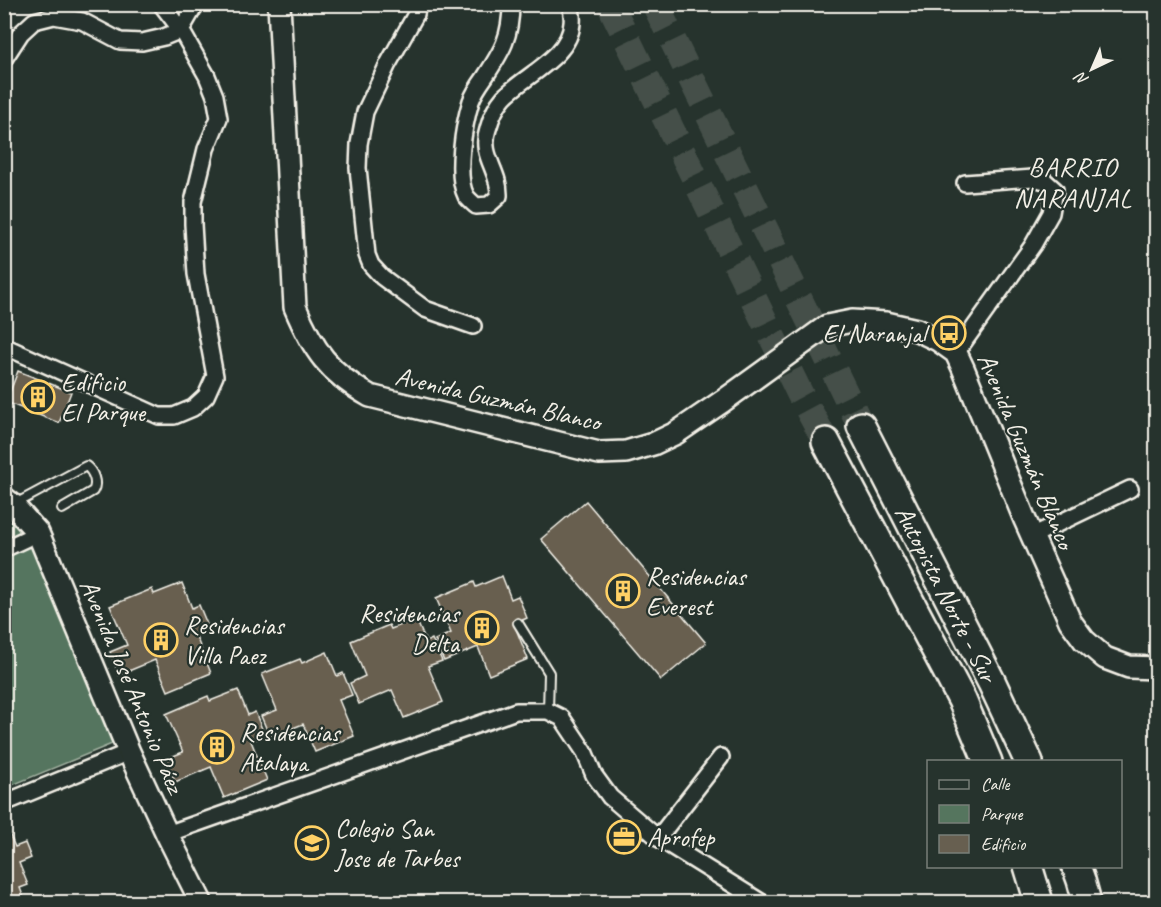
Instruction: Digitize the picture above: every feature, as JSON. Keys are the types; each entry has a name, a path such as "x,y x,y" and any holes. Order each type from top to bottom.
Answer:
{"highway":[{"name":"Autopista Norte - Sur","path":"861,426 992,683 1028,760"},
{"name":"Autopista Norte - Sur","path":"826,442 962,700 987,760"},
{"path":"1028,868 1039,903"},
{"path":"1076,868 1087,903"}],"street":[{"path":"4,346 159,416 174,416 193,408 206,396 215,376 196,274 193,202 206,149 219,118 216,96 207,76 181,30 161,4"},
{"name":"Avenida Guzmán Blanco","path":"279,4 295,307 305,332 316,350 351,386 370,396 599,453 626,452 653,444 676,433 827,326 852,321 886,323 917,330 938,340 956,353 1070,621 1084,640 1105,658 1129,667 1156,668"},
{"path":"418,4 416,14 365,112 359,144 358,168 367,255 371,265 382,277 425,309 473,326"},
{"path":"511,4 508,34 502,50 472,100 464,132 462,185 467,199 476,206 489,205 499,196 499,185 485,147 486,132 494,111 504,97 561,51 572,24 571,4"},
{"path":"4,59 21,33 34,21 54,16 82,21 120,41 142,42 181,30 195,6"},
{"path":"956,353 1033,246 1051,213 1055,190 1045,181 1033,178 965,183"},
{"path":"1032,536 1130,489"},
{"name":"Avenida José Antonio Páez","path":"9,501 38,533 129,752 201,903"},
{"path":"4,549 38,533"},
{"path":"167,834 516,711 548,711 562,718 584,751 594,775 610,797 658,838 761,903"},
{"path":"4,803 129,752"},
{"path":"658,838 721,757"}],"lane":[{"path":"9,501 86,466 96,484 93,491 62,509"},
{"path":"518,623 549,673 548,711"}],"green space":[{"path":"4,498 13,505 124,739 5,788"}],"building":[{"name":"Edificio El Parque","path":"18,371 71,392 59,423 6,402"},
{"name":"Residencias Everest","path":"586,501 706,643 661,680 541,539"},
{"name":"Residencias Delta","path":"502,576 511,599 518,596 527,618 514,624 528,659 489,675 478,647 444,661 435,640 451,633 436,598 474,582 476,587"},
{"name":"Residencias Villa Paez","path":"182,583 192,608 199,605 209,629 195,634 211,673 168,691 155,660 119,675 110,652 127,645 110,606 152,589 154,594"},
{"path":"416,619 426,642 432,639 442,661 428,666 443,702 404,718 392,690 359,704 350,683 365,676 351,641 389,625 391,629"},
{"path":"327,652 337,676 343,673 352,695 339,700 354,736 315,752 303,724 270,737 261,716 277,710 262,674 300,659 302,663"},
{"name":"Residencias Atalaya","path":"238,690 248,715 255,712 265,736 251,741 267,780 224,798 211,767 175,782 166,759 183,752 166,714 208,696 210,701"},
{"path":"9,833 15,847 25,843 31,858 19,863 28,885 20,888 24,898 13,902 6,902 4,899 4,835"}],"tunnel":[{"path":"610,4 800,394 826,442"},
{"path":"655,4 861,426"}],"place":[{"name":"El Naranjal","path":"949,333"},
{"name":"Edificio El Parque","path":"38,397"},
{"name":"Residencias Everest","path":"623,591"},
{"name":"Residencias Delta","path":"482,628"},
{"name":"Residencias Villa Paez","path":"161,640"},
{"name":"Residencias Atalaya","path":"217,747"},
{"name":"Aprofep","path":"624,837"},
{"name":"Colegio San Jose de Tarbes","path":"312,843"}],"district":[{"name":"BARRIO NARANJAL","path":"1073,182"}]}
